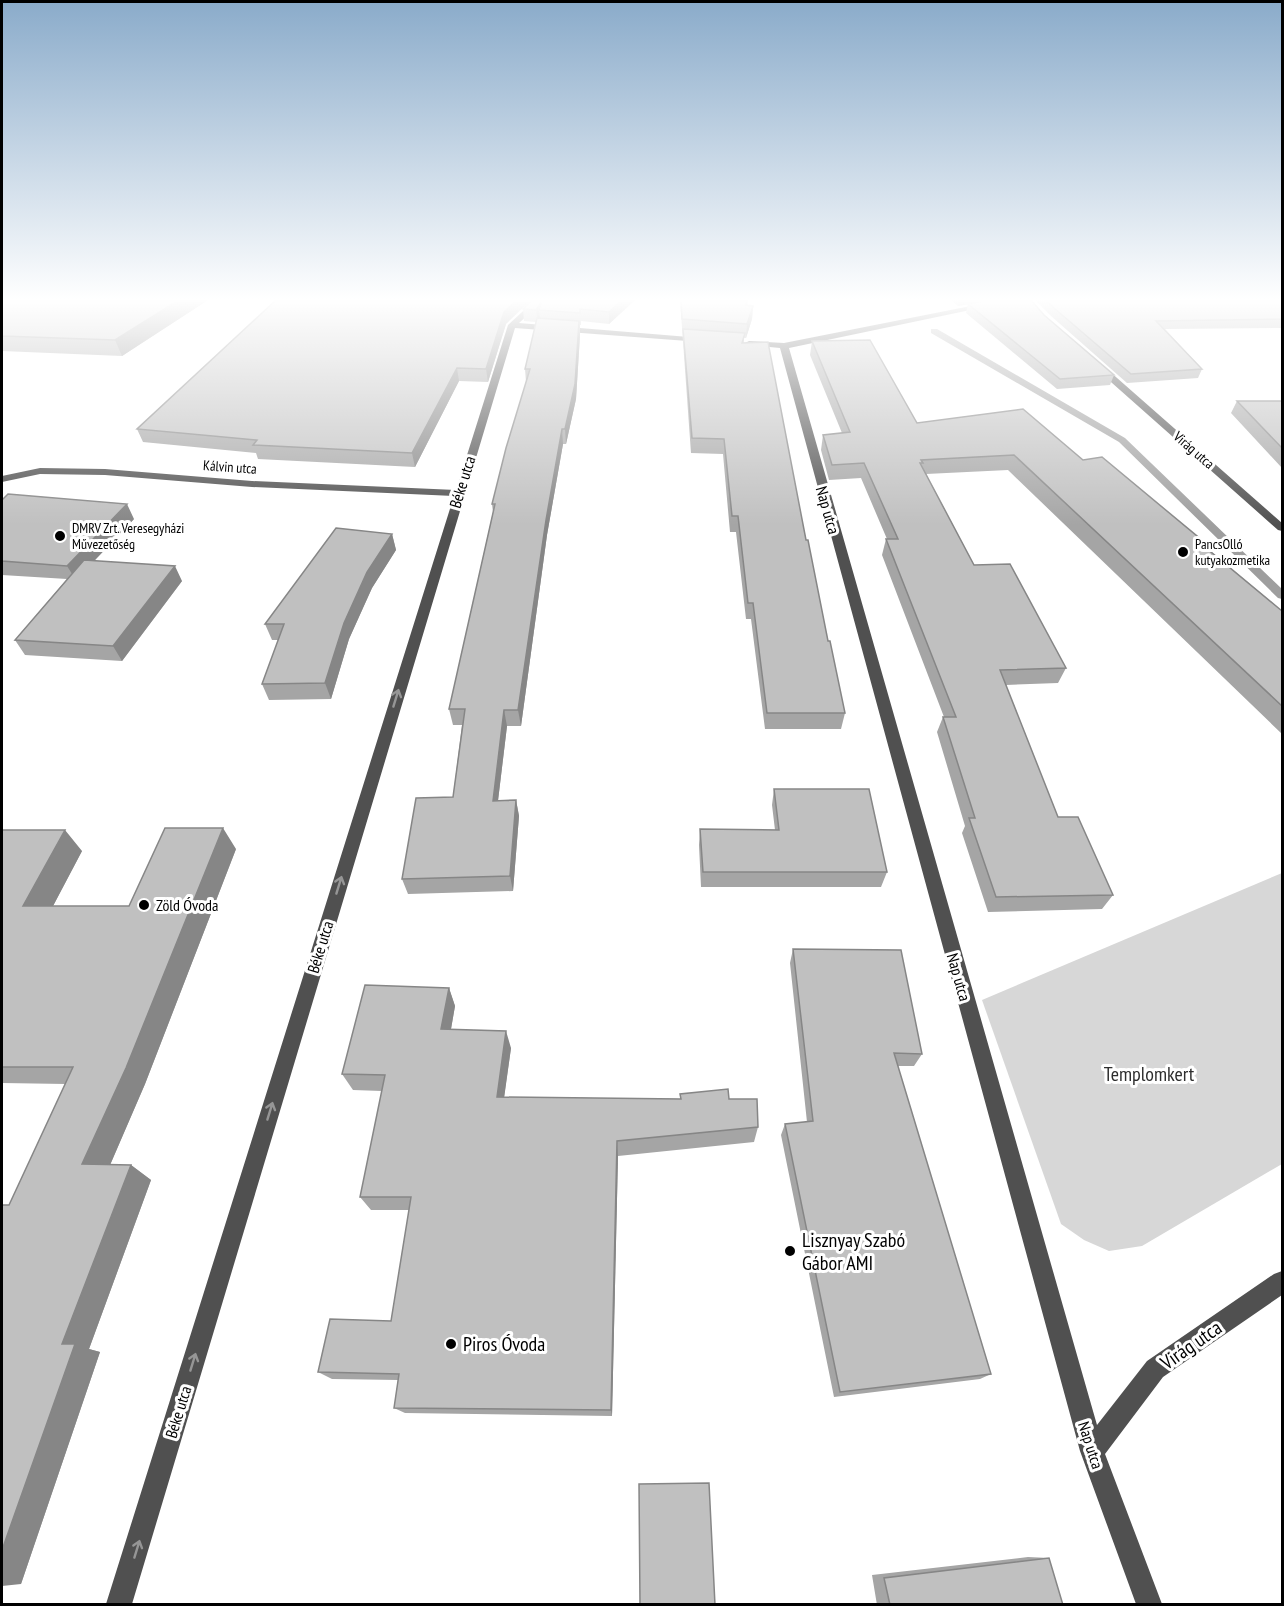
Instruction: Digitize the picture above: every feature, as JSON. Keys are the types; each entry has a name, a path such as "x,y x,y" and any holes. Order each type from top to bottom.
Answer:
{"street":[{"name":"Béke utca","path":"119,1605 496,375"},
{"name":"Nap utca","path":"792,375 1092,1451 1149,1605"},
{"name":"Virág utca","path":"1108,375 1282,528"},
{"name":"Kálvin utca","path":"2,479 40,471 105,472 252,484 458,493"},
{"name":"Virág utca","path":"1092,1451 1155,1369 1282,1282"}],"green space":[{"name":"Templomkert","path":"1282,873 1282,1164 1142,1246 1109,1251 1084,1240 1061,1224 982,1000"}],"building":[{"path":"195,375 453,375 412,453 253,445 257,440 137,429"},
{"path":"528,375 576,375 565,429 562,429 546,520 518,710 504,710 493,801 516,800 510,876 402,879 416,798 453,797 465,709 449,709 506,448"},
{"path":"687,375 774,375 806,540 808,540 845,713 767,713 753,603 748,603 738,516 732,516 724,439 692,438"},
{"path":"826,375 890,375 917,423 1023,409 1083,460 1102,457 1209,546 1205,547 1282,611 1282,706 1014,455 921,460 923,463 920,463 974,565 1010,564 1066,668 1000,670 1058,817 1078,817 1113,895 996,897 969,818 975,818 943,717 956,717 886,539 898,539 864,463 832,465 823,435 850,432"},
{"path":"1055,375 1114,375 1060,379"},
{"path":"1237,401 1282,401 1282,448"},
{"name":"DMRV Zrt. Veresegyházi Művezetőség","path":"8,494 127,504 67,566 2,561 2,500"},
{"path":"336,528 392,534 367,572 344,623 325,683 262,684 284,624 265,624"},
{"path":"84,560 175,566 113,646 15,640"},
{"path":"774,789 869,789 887,872 703,872 700,829 779,830"},
{"path":"165,828 223,828 126,1068 82,1164 131,1165 62,1344 75,1344 2,1550 2,1205 9,1205 73,1067 2,1067 2,830 65,830 23,906 129,906"},
{"path":"793,949 901,950 922,1054 894,1053 991,1374 840,1392 785,1124 813,1121"},
{"path":"365,985 449,988 441,1029 506,1031 497,1097 681,1099 680,1094 728,1089 729,1099 757,1099 758,1127 617,1141 611,1410 394,1408 399,1374 318,1372 330,1319 391,1321 411,1197 360,1197 385,1075 342,1074"},
{"path":"709,1483 715,1605 640,1605 639,1484"},
{"path":"1049,1558 1063,1605 890,1605 884,1578"}],"waterway":[{"path":"1010,375 1122,440 1282,595"}],"place":[{"name":"DMRV Zrt. Veresegyházi Művezetőség","path":"60,536"},
{"name":"PancsOlló kutyakozmetika","path":"1183,552"},
{"name":"Zöld Óvoda","path":"144,905"},
{"name":"Lisznyay Szabó Gábor AMI","path":"790,1251"},
{"name":"Piros Óvoda","path":"451,1344"}]}
